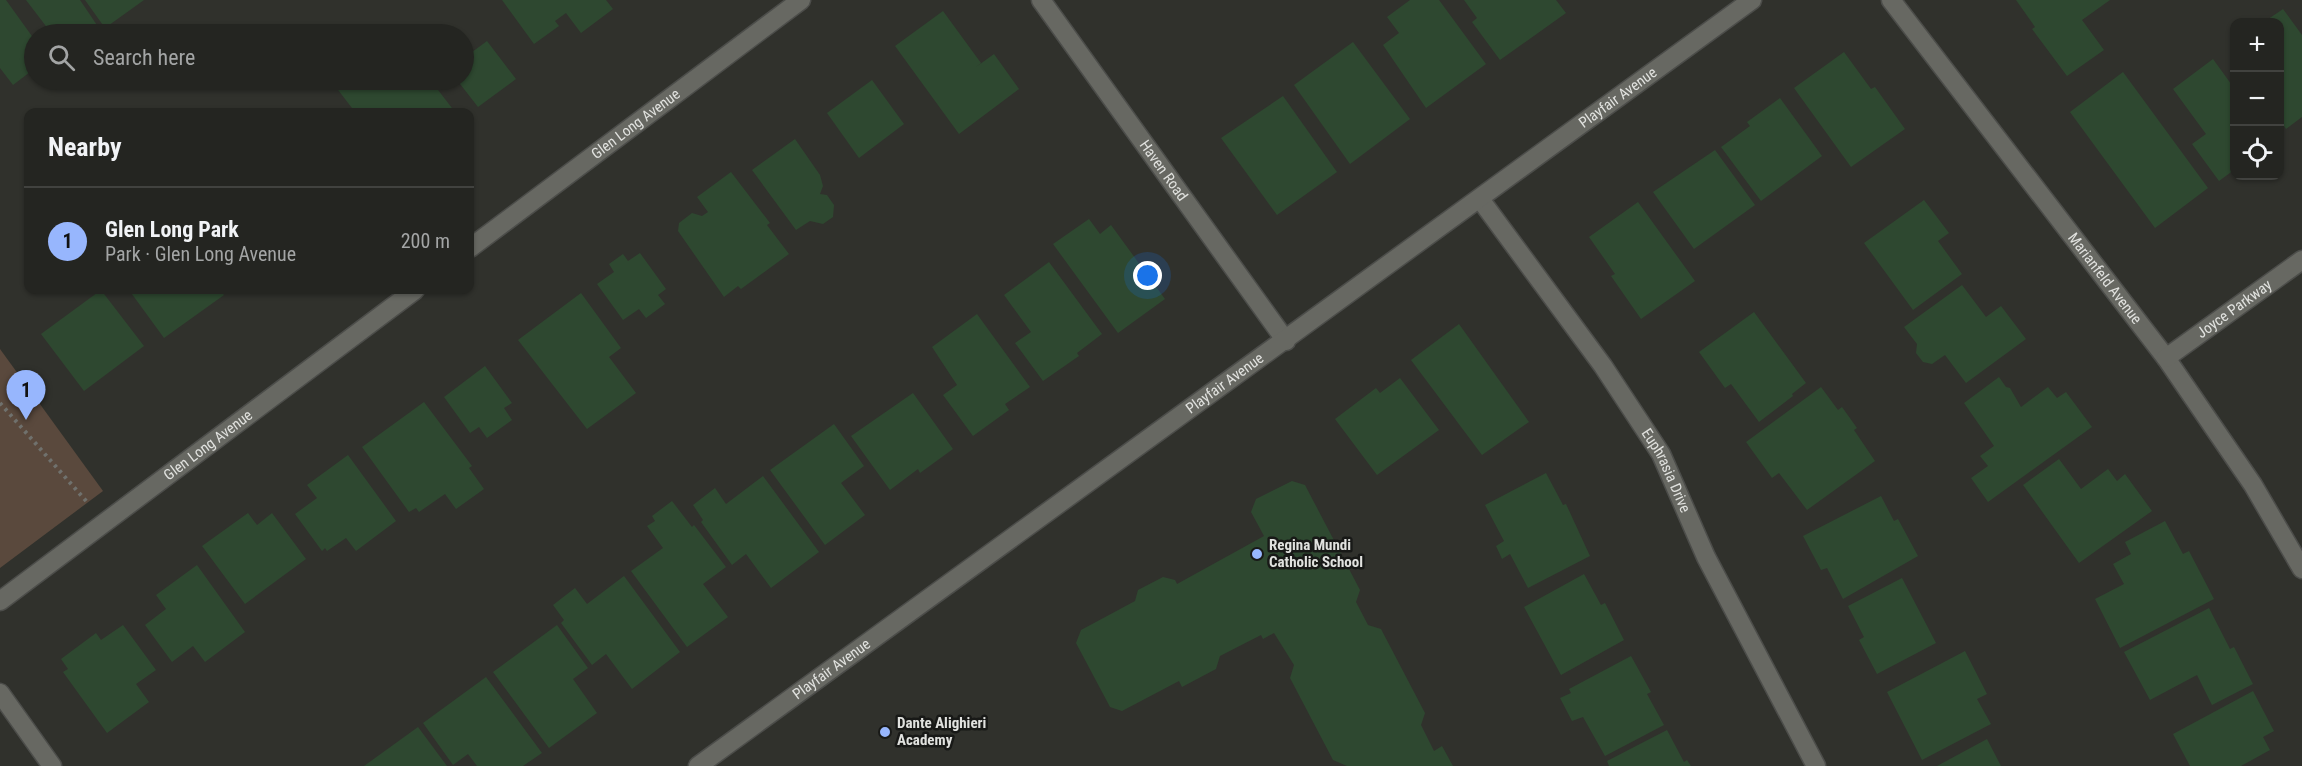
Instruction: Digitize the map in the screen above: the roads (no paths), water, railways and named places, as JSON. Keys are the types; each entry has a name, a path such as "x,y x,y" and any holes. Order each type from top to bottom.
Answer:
{"street":[{"name":"Glen Long Avenue","path":"474,246 801,0"},
{"name":"Haven Road","path":"1041,0 1286,341"},
{"name":"Playfair Avenue","path":"698,766 1286,341 1752,0"},
{"name":"Marianfeld Avenue","path":"1891,0 2166,358 2253,485 2302,569"},
{"name":"Euphrasia Drive","path":"1480,199 1603,366 1660,454 1706,557 1816,766"},
{"name":"Joyce Parkway","path":"2166,358 2302,260"},
{"name":"Glen Long Avenue","path":"0,602 410,294"},
{"path":"0,693 52,766"}],"place":[{"name":"Glen Long Park","path":"26,420"},
{"name":"Regina Mundi Catholic School","path":"1257,554"},
{"name":"Dante Alighieri Academy","path":"885,732"}]}
